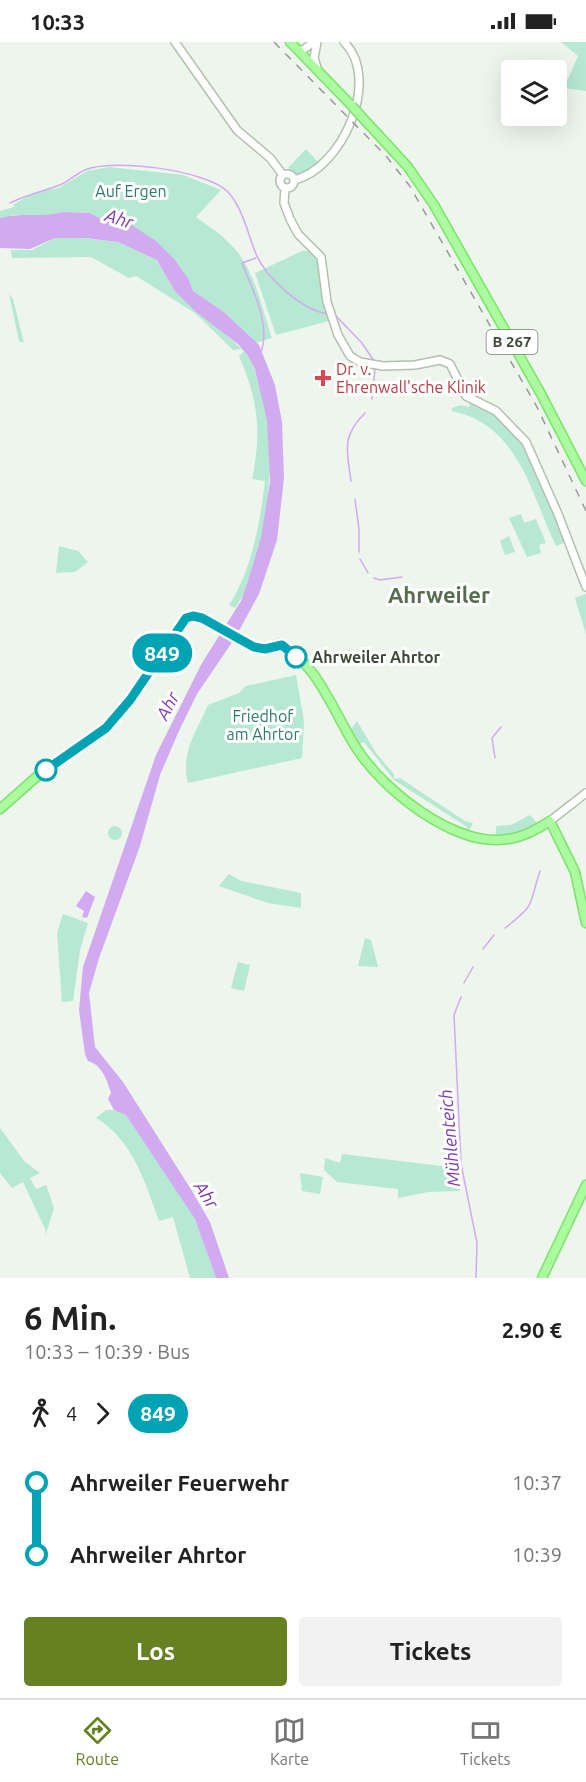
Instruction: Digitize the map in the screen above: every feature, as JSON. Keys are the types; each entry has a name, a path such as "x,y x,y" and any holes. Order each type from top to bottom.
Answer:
{"main road":[{"name":"B 267","path":"290,42 408,167 429,198 541,394 586,481"},
{"path":"0,809 42,772 106,728 130,700 186,618 193,616 249,645 265,649 276,644 290,651 308,670 368,765 387,786 425,813 467,836 494,840 519,837 550,821 575,872 586,923"},
{"path":"542,1278 586,1185"}],"street":[{"path":"175,42 237,130 270,158 283,175"},
{"path":"300,52 316,42"},
{"path":"316,42 314,58 318,71"},
{"path":"294,180 304,177 330,156 342,139 351,119 358,96 359,71 353,53 344,42"},
{"path":"283,175 289,174 294,180"},
{"path":"283,175 280,183 285,188 284,203 298,234 321,257 326,296 332,318 348,353 355,359 383,366 415,365 440,360 450,364 466,396 496,411 526,442 585,583"},
{"path":"285,188 292,187 294,180"},
{"path":"550,821 586,793"}],"green space":[{"path":"561,42 586,42 586,91 567,88 567,79 578,56"},
{"path":"306,149 318,162 297,176 288,168"},
{"name":"Auf Ergen","path":"109,167 183,175 221,190 196,217 225,239 241,256 257,290 272,338 256,343 224,312 193,291 189,280 130,224 104,221 90,213 63,212 49,216 15,215 0,218 0,211 14,207 14,204 36,192 59,188 87,171"},
{"path":"72,237 118,242 157,260 174,290 242,349 233,350 195,313 136,276 129,278 91,257 12,258 11,250 32,250 55,238"},
{"path":"302,251 311,251 319,265 322,294 329,321 276,335 255,273"},
{"path":"9,294 13,299 24,343 19,341"},
{"path":"244,351 257,375 265,406 269,441 269,480 258,554 248,584 235,608 229,605 244,577 249,561 265,481 252,479 257,431 254,402 239,356"},
{"path":"471,401 495,413 524,443 568,541 556,546 519,464 493,430 475,419 452,411 452,408 461,405 469,407"},
{"path":"521,514 524,523 536,519 546,543 539,545 541,553 527,557 509,518"},
{"path":"509,536 515,552 505,555 500,541"},
{"path":"59,546 78,551 88,562 75,572 56,573"},
{"path":"586,594 586,634 575,598"},
{"name":"Friedhof am Ahrtor","path":"296,675 304,721 302,758 188,783 186,762 190,743 208,705 239,693 246,686"},
{"path":"357,721 376,753 394,774 394,779 400,778 465,821 473,823 467,834 464,833 467,827 394,780 364,742 358,745 351,729"},
{"path":"530,815 538,824 520,834 496,837 496,826 511,825"},
{"path":"115,826 120,828 122,833 120,838 115,840 110,838 108,833 110,828"},
{"path":"229,874 241,881 301,893 301,908 268,903 219,886"},
{"path":"63,914 88,923 80,950 73,1001 62,1002 57,933"},
{"path":"365,938 371,940 378,967 358,966"},
{"path":"238,962 250,965 244,991 231,988"},
{"path":"106,1110 114,1110 126,1115 168,1175 195,1219 216,1278 190,1278 173,1217 159,1221 143,1177 129,1150 109,1127 96,1118"},
{"path":"0,1128 25,1162 40,1173 30,1178 36,1189 46,1185 54,1208 45,1237 46,1231 23,1182 12,1188 0,1173"},
{"path":"342,1154 458,1168 460,1191 428,1192 398,1198 398,1189 337,1182 324,1170 325,1158 340,1163"},
{"path":"300,1173 323,1177 320,1194 302,1191"}],"shaded area":[{"path":"63,212 90,213 104,221 130,224 156,241 175,260 189,280 193,291 224,312 259,345 275,385 282,422 284,478 277,540 259,594 235,638 197,694 160,775 140,846 99,958 89,993 95,1047 123,1082 210,1222 229,1278 216,1278 195,1219 126,1115 114,1110 108,1099 111,1093 106,1078 97,1066 88,1061 85,1054 79,1010 83,967 156,755 202,663 241,601 247,584 261,538 270,482 267,420 255,369 248,356 239,345 195,311 174,290 157,260 118,242 85,238 55,238 30,249 0,248 0,218"},
{"path":"86,891 95,897 87,918 82,917 84,911 76,906"}],"waterway":[{"name":"Mühlenteich","path":"10,203 61,185 85,170 98,167 116,165 158,168 199,177 216,184 232,197 241,212 256,254 276,282 306,306 327,314"},
{"name":"Mühlenteich","path":"256,258 242,263 262,319 264,342 261,353"},
{"name":"Mühlenteich","path":"335,315 362,343 374,361"},
{"name":"Mühlenteich","path":"372,399 375,369"},
{"name":"Mühlenteich","path":"351,481 347,452 349,437 352,429 365,413"},
{"name":"Mühlenteich","path":"355,499 359,552"},
{"name":"Mühlenteich","path":"360,559 368,573"},
{"name":"Mühlenteich","path":"374,578 380,580 402,577"},
{"name":"Mühlenteich","path":"495,758 492,738 501,727"},
{"name":"Mühlenteich","path":"505,928 530,904 540,871"},
{"name":"Mühlenteich","path":"483,949 494,935"},
{"name":"Mühlenteich","path":"464,983 473,967"},
{"name":"Mühlenteich","path":"461,997 454,1015 461,1164 477,1243 476,1278"}],"railway":[{"path":"274,42 386,156 409,185 537,407 586,511"}],"bus line":[{"name":"849","path":"46,770 106,728 130,700 186,618 193,616 202,618 260,649 276,644 282,645 296,657"}],"place":[{"name":"Dr. v. Ehrenwall'sche Klinik","path":"323,378"},
{"name":"Ahrweiler Ahrtor","path":"296,657"}],"district":[{"name":"Ahrweiler","path":"439,595"}],"water label":[{"name":"Ahr","path":"119,219"},
{"name":"Ahr","path":"168,706"},
{"name":"Ahr","path":"206,1195"}]}
